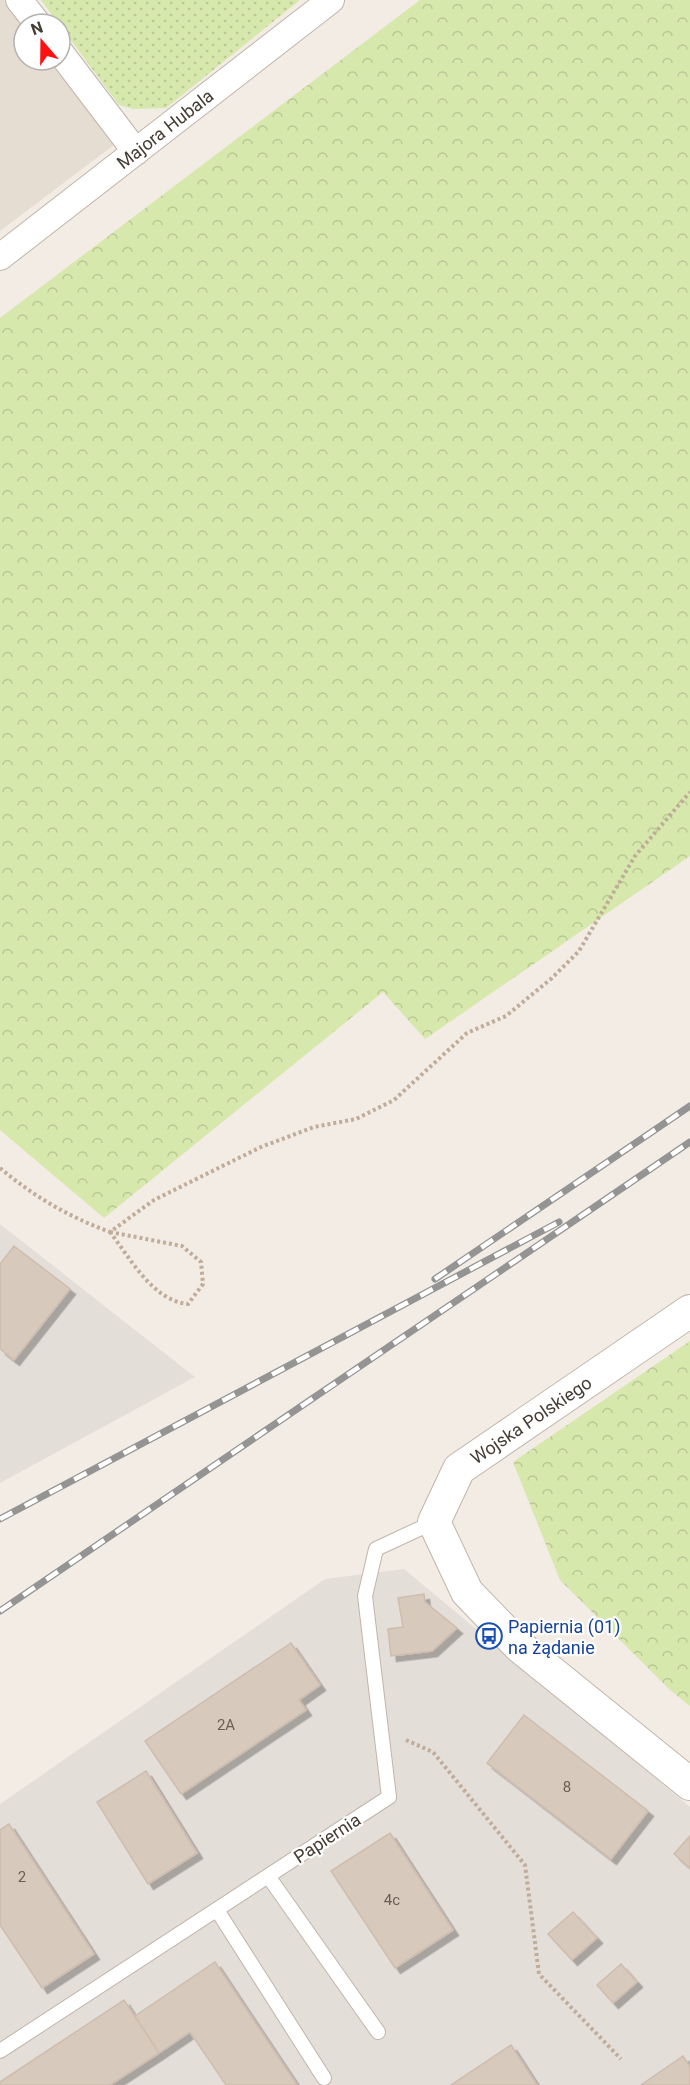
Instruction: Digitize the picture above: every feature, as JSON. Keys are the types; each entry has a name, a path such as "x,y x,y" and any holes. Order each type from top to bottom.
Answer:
{"street":[{"path":"19,0 28,12"},
{"name":"Majora Hubala","path":"0,257 331,0"},
{"path":"72,68 136,152"},
{"name":"Wojska Polskiego","path":"434,1522 459,1469 690,1311"},
{"path":"434,1522 467,1592 512,1639 690,1784"}],"lane":[{"name":"Papiernia","path":"0,2051 389,1797 365,1596 376,1549 434,1522"},
{"path":"268,1876 378,2032"},
{"path":"217,1910 324,2078"}],"path":[{"path":"110,1232 154,1200 261,1147 314,1127 356,1119 394,1100 467,1033 506,1016 552,978 579,951 635,856 690,792"},
{"path":"0,1168 21,1186 75,1219 110,1232 182,1246 201,1262 202,1284 188,1304 174,1303 158,1292 110,1232"},
{"path":"381,1729 433,1752 525,1865 539,1974 621,2059"}],"shaded area":[{"path":"0,0 4,0 13,12 12,72 59,72 115,144 0,231"},
{"path":"0,1224 195,1377 0,1483"},
{"path":"404,1569 690,1807 690,2085 0,2085 0,1804 325,1579"}],"green space":[{"path":"41,0 300,0 166,108 133,109 119,105 72,42 72,12 50,12"},
{"path":"420,0 690,0 690,856 425,1039 383,992 104,1218 0,1130 0,318"},
{"path":"690,1341 690,1706 670,1690 560,1580 513,1462"}],"building":[{"path":"14,1246 70,1289 14,1360 0,1349 0,1264"},
{"path":"424,1594 425,1602 457,1628 432,1651 391,1656 388,1629 403,1627 398,1598"},
{"path":"291,1643 320,1685 299,1700 306,1710 181,1794 145,1741"},
{"path":"524,1715 648,1811 611,1859 487,1763"},
{"path":"146,1771 197,1853 148,1884 97,1802"},
{"path":"9,1824 94,1954 42,1988 0,1925 0,1830"},
{"path":"390,1833 453,1930 395,1968 331,1871"},
{"path":"690,1836 690,1868 674,1854"},
{"path":"573,1912 597,1938 572,1960 548,1934"},
{"path":"215,1962 297,2085 226,2085 190,2032 159,2053 135,2016"},
{"path":"621,1964 637,1982 613,2003 597,1985"},
{"path":"124,2000 159,2053 110,2085 0,2085 0,2082"},
{"path":"511,2045 537,2085 451,2085"},
{"path":"683,2056 690,2067 690,2085 641,2085"}],"railway":[{"path":"435,1279 690,1106"},
{"path":"0,1611 690,1142"},
{"path":"0,1519 559,1222"}],"place":[{"name":"Papiernia (01) na żądanie","path":"489,1636"}]}
